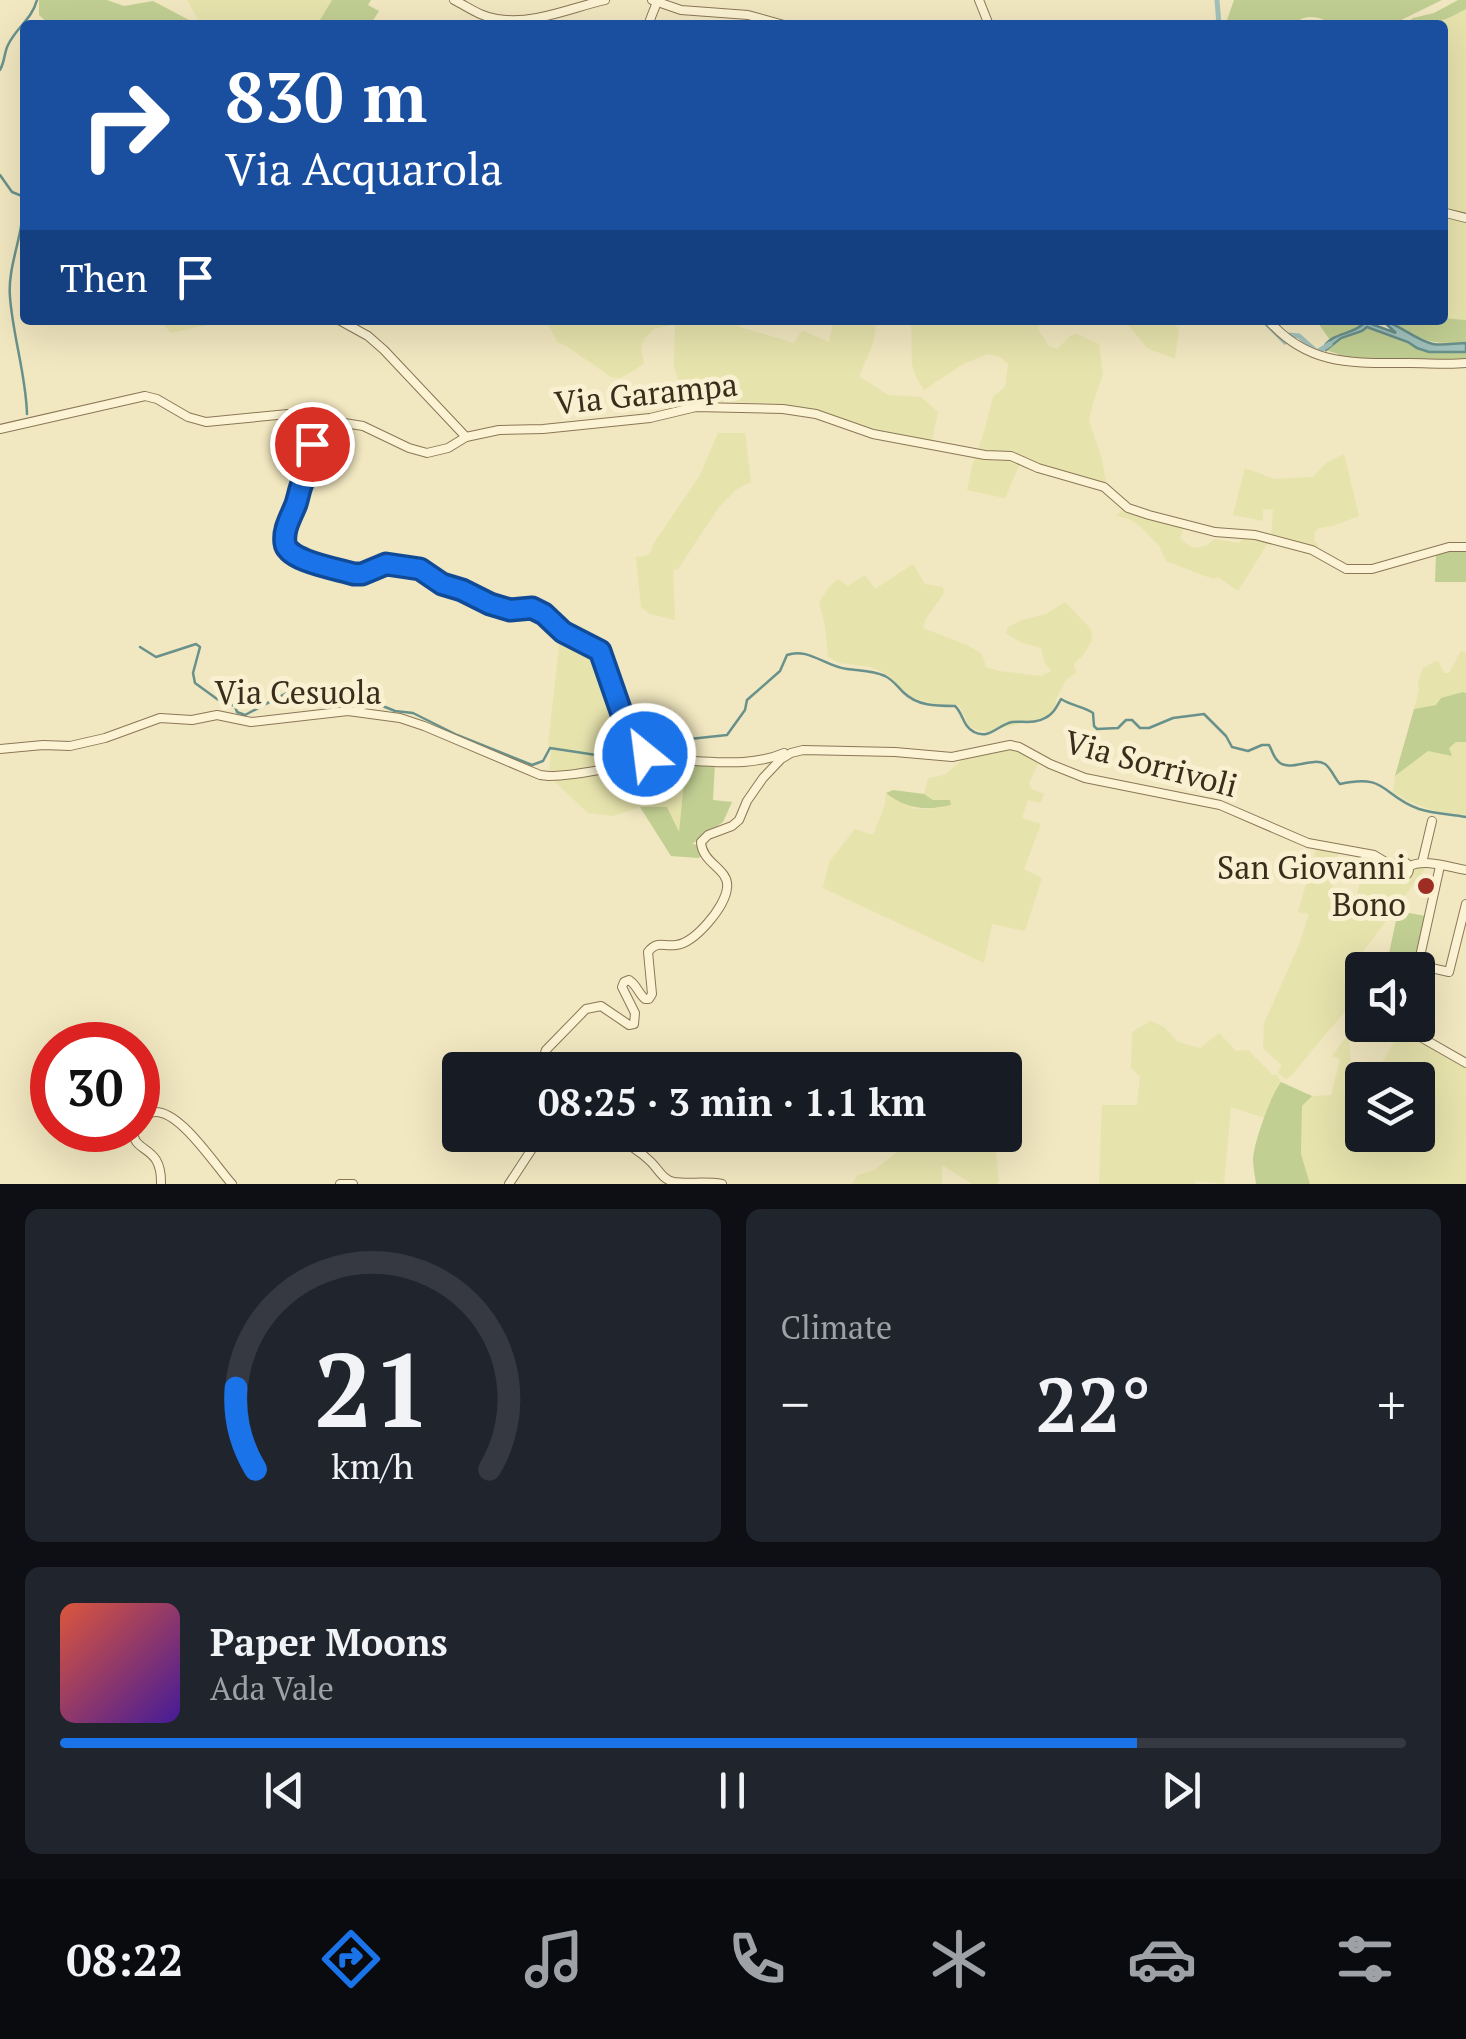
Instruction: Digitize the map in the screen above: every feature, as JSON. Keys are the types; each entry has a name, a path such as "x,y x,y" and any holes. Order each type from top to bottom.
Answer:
{"street":[{"path":"454,0 497,19 531,20 605,0"},
{"path":"655,1 682,10 766,20"},
{"path":"348,325 384,350 466,437"},
{"path":"1273,325 1294,344 1313,354 1360,365 1466,363"},
{"name":"Via Garampa","path":"0,428 144,396 157,398 188,418 206,422 288,414 363,426 408,448 428,453 448,448 466,437 500,430 650,418 696,407 784,408 816,414 873,434 1010,456 1104,487 1128,508 1150,516 1312,550 1346,568 1372,569 1449,547 1466,547"},
{"path":"288,414 312,436 313,462 312,470 302,478 288,524 286,548 295,556 354,574 386,564 420,569 442,584 490,604 510,610 532,608 544,614 563,632 600,651 624,720 648,762"},
{"name":"Via Cesuola","path":"0,750 70,746 160,718 192,720 216,714 252,722 348,711 400,718 540,775 560,776 648,762 748,763 803,750"},
{"name":"Via Sorrivoli","path":"803,750 952,757 1010,745 1085,778 1220,805 1308,843 1374,855 1401,865 1422,863"},
{"path":"545,1052 586,1009 601,1006 629,1026 634,1024 634,1013 622,987 624,982 636,984 642,997 649,999 650,947 690,940 703,928 727,890 725,876 703,855 701,842 739,820 763,778 781,759 803,750"},
{"path":"1432,821 1422,863 1466,870"},
{"path":"1421,952 1440,866"},
{"path":"1435,970 1450,972 1466,904"},
{"path":"1430,1042 1466,1063"},
{"path":"160,1112 186,1128 232,1184"},
{"path":"151,1152 161,1172 161,1184"},
{"path":"509,1184 531,1152"},
{"path":"639,1152 675,1183 722,1184"},
{"path":"340,1184 353,1184"}],"shaded area":[{"path":"187,0 332,0 320,20 198,20"},
{"path":"1466,9 1466,320 1448,318 1448,20 1443,20"},
{"path":"164,325 207,325 171,333"},
{"path":"548,325 671,325 654,329 644,339 644,363 620,378 611,377 558,343"},
{"path":"675,325 737,325 794,343 802,330 829,342 833,325 876,325 873,344 859,376 888,395 921,397 938,412 932,441 882,433 784,404 696,401 679,383 674,367"},
{"path":"911,325 1039,325 1049,346 1057,349 1077,334 1099,344 1103,375 1089,421 1107,486 1022,459 1005,498 967,490 993,397 1005,387 1008,364 988,354 963,364 924,390 912,365"},
{"path":"1128,325 1179,328 1175,359 1147,348"},
{"path":"718,433 745,433 751,482 737,489 719,507 678,569 673,570 675,620 650,614 641,607 636,557 649,555 700,475"},
{"path":"1344,454 1359,516 1319,528 1315,532 1314,540 1319,546 1316,549 1271,536 1273,509 1263,510 1263,521 1233,515 1245,468 1275,479 1313,477 1327,462"},
{"path":"1123,509 1184,526 1180,539 1193,548 1206,546 1215,539 1239,543 1244,537 1269,541 1238,591 1218,577 1213,579 1166,561 1159,546 1140,526 1116,516"},
{"path":"913,564 925,584 943,587 944,593 923,628 982,654 986,667 1041,676 1051,671 1041,648 1006,633 1008,627 1046,614 1065,602 1091,629 1092,640 1074,664 1076,673 1066,680 1046,718 992,733 977,730 969,726 959,705 912,698 886,674 828,657 819,602 829,587 838,579 848,586 865,575 875,589"},
{"path":"560,638 595,655 614,701 638,741 630,750 633,763 549,773 548,745"},
{"path":"1461,651 1466,653 1466,693 1414,709 1423,668 1438,660 1444,673 1449,673"},
{"path":"1456,742 1466,742 1466,815 1438,812 1393,792 1395,776 1428,751 1451,755 1448,748"},
{"path":"1000,748 1014,749 1039,761 1029,784 1044,794 1041,803 1028,800 1022,818 1041,824 1024,869 1042,878 1025,931 992,924 984,963 823,888 829,862 855,829 873,835 886,793 915,809 951,805 949,800 933,800 924,794 928,778 944,775 966,757"},
{"path":"686,762 679,835 667,807 640,807 613,816 588,813 554,781 646,764"},
{"path":"1316,850 1338,853 1331,890 1357,895 1365,856 1427,866 1363,952 1345,952 1345,1013 1285,1079 1278,1073 1282,1066 1263,1048 1264,1023 1309,914 1298,912"},
{"path":"1151,1021 1164,1027 1178,1042 1200,1048 1219,1033 1236,1051 1248,1050 1281,1082 1265,1118 1231,1107 1224,1184 1099,1184 1102,1105 1137,1105 1140,1076 1131,1068 1132,1032"},
{"path":"1345,1038 1349,1042 1351,1062 1345,1062 1345,1152 1435,1152 1435,1062 1382,1062 1394,1042 1422,1042 1466,1067 1466,1184 1310,1184 1301,1155 1302,1106 1312,1096 1331,1095 1340,1059 1332,1056"},
{"path":"897,1152 996,1152 999,1181 972,1184 942,1165 942,1184 852,1184 858,1175 874,1170"}],"green space":[{"path":"39,0 107,0 124,6 153,1 189,20 44,20 39,15"},
{"path":"332,0 371,0 368,5 379,11 373,20 320,20"},
{"path":"1234,0 1442,0 1401,20 1227,20"},
{"path":"1458,0 1466,0 1466,9 1449,17 1410,20"},
{"path":"1448,318 1466,320 1466,343 1425,340 1396,325 1448,325"},
{"path":"1320,325 1361,325 1338,335 1330,340"},
{"path":"1367,327 1429,352 1466,352 1466,362 1341,359 1326,350 1341,338"},
{"path":"1466,550 1466,582 1435,582 1436,555"},
{"path":"1463,692 1466,742 1456,742 1449,748 1452,756 1428,751 1395,776 1414,709 1436,705 1441,698"},
{"path":"686,762 715,763 713,800 732,802 723,822 692,844 699,845 702,856 698,858 671,856 640,807 667,807 679,832"},
{"path":"893,790 950,800 951,805 909,805 886,793"},
{"path":"1398,911 1426,916 1418,952 1389,952"},
{"path":"1281,1082 1312,1096 1302,1106 1301,1154 1310,1184 1256,1184 1256,1141"}],"water":[{"path":"1362,325 1374,325 1396,333 1387,325 1395,325 1433,344 1466,343 1466,352 1429,352 1367,327 1341,338 1326,350 1324,347"}],"waterway":[{"path":"25,20 37,0"},
{"path":"1217,0 1219,20"},
{"path":"0,70 8,45 20,27"},
{"path":"0,175 12,192 20,195"},
{"path":"20,230 10,297 27,414"},
{"path":"1268,325 1285,342 1290,335 1299,336 1317,352 1330,344"},
{"path":"140,647 156,657 196,644 200,647 193,673 195,683 245,715 298,687 323,694 349,688 358,696 395,711 413,713 532,765 543,761 550,748 616,758 637,752"},
{"path":"645,749 671,741 727,735 745,710 747,700 780,671 787,655 795,653 885,676 921,703 955,706 968,727 979,734 1012,722 1041,720 1053,713 1061,699 1093,713 1097,729 1118,728 1126,720 1149,728 1173,718 1204,714 1232,747 1248,751 1269,745 1282,764 1319,762 1327,766 1340,784 1367,781 1419,809 1466,817"}],"place":[{"name":"San Giovanni Bono","path":"1426,886"}],"route":[{"path":"312,444 312,470 302,478 285,536 290,552 354,574 386,564 420,569 435,581 490,604 510,610 532,608 544,614 563,632 600,651 624,720 645,754"}]}
